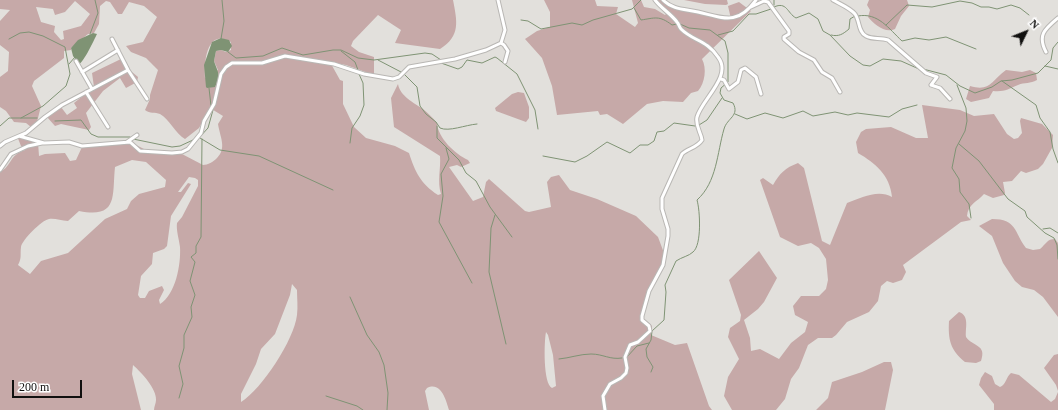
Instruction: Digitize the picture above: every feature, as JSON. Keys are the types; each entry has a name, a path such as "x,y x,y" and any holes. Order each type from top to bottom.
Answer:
{"street":[{"path":"0,170 12,154 28,146 44,143 69,142 82,146 127,142 132,143 140,151 172,153 186,150 202,133 204,121 214,104 223,71 229,64 235,62 262,63 285,56 334,64 364,74 392,79 398,77 409,67 455,59 486,50 501,43 505,30 498,0"},
{"path":"605,410 603,396 610,384 621,378 626,373 627,366 625,357 630,346 638,342 650,329 649,325 642,320 642,316 649,291 659,274 664,259 668,232 662,209 664,192 682,154 686,150 697,146 702,140 696,123 698,116 711,91 721,79 722,63 709,46 681,29 655,0"},
{"path":"663,0 669,6 726,19 733,18 764,1 768,2 789,31 789,34 784,37 784,39 799,52 814,60 822,72 832,78 840,92"},
{"path":"751,7 756,0"},
{"path":"833,0 854,14 864,36 874,39 883,38 888,40 926,73 937,77 931,85 940,88 950,99"},
{"path":"1046,52 1042,44 1045,29 1058,18"},
{"path":"112,39 128,70 147,99"},
{"path":"501,43 508,51 505,62"},
{"path":"82,72 118,50"},
{"path":"76,61 92,89"},
{"path":"721,79 724,80 729,89 738,82 741,70 745,68 751,71 756,77 761,94"},
{"path":"0,146 19,136 49,114 86,92 128,70"},
{"path":"86,92 108,127"},
{"path":"19,136 44,143"},
{"path":"127,142 138,136"}],"shaded area":[{"path":"0,0 453,0 456,15 456,28 451,39 440,49 395,43 401,30 378,15 353,41 351,46 359,52 374,57 374,75 346,65 330,62 340,80 343,81 343,104 354,127 366,138 395,146 409,153 419,177 432,191 438,195 441,194 439,184 440,156 394,127 391,98 398,84 404,96 425,111 437,123 440,134 448,145 470,163 461,167 457,165 449,167 473,201 483,197 486,182 489,179 525,211 529,212 551,207 547,182 551,177 559,175 570,190 597,199 636,216 658,237 664,253 663,264 648,291 642,317 652,326 651,335 675,345 687,343 709,406 712,410 449,410 442,393 436,387 432,387 427,388 425,391 429,410 154,410 156,396 154,391 144,376 133,365 132,374 141,410 0,410 0,172 7,167 16,155 25,150 21,146 17,136 27,132 31,127 26,123 14,122 6,111 0,107 0,77 8,71 9,52 0,45 0,21 10,10 0,9","holes":["75,1 90,14 81,26 63,31 64,39 61,40 54,32 55,26 41,22 36,7 53,9 55,15 65,12","106,1 110,2 118,14 122,14 129,2 144,6 157,17 143,42 126,46 131,52 146,58 158,70 150,99 145,110 163,116 185,139 199,128 210,108 223,116 218,124 222,142 222,150 212,162 203,165 182,154 159,151 150,152 130,142 101,142 82,147 76,160 70,161 65,153 45,154 39,156 38,142 26,136 36,126 41,106 32,86 34,81 64,58 64,51 71,50 71,48 88,34 94,33 99,24 100,6","221,38 231,42 231,50 226,52 221,50 216,51 214,61 218,70 205,78 207,53 211,43","132,160 146,162 166,180 165,187 139,194 131,201 127,209 105,219 68,253 41,261 30,274 18,265 22,244 33,231 46,220 51,219 68,221 79,211 92,213 101,211 107,208 113,195 115,167","189,177 198,180 198,186 182,217 177,223 180,262 174,286 160,304 159,300 164,290 162,286 149,291 145,298 140,298 138,295 141,276 152,264 153,253 164,249 167,246 171,216 191,184 188,183 181,192 178,192","292,284 297,290 297,315 290,337 284,350 267,375 249,396 241,402 241,394 256,364 261,349 275,334 290,295","546,332 553,355 556,386 552,388 547,379 545,344"]},
{"path":"544,0 595,0 597,6 618,7 616,14 635,27 638,23 632,0 641,0 644,7 655,9 665,15 667,13 656,0 663,0 675,8 731,19 728,6 739,2 751,11 702,59 704,63 704,75 702,84 698,91 691,93 683,102 663,101 647,104 623,124 607,114 600,115 598,111 557,115 552,86 542,58 525,39 537,31 550,27 550,12"},
{"path":"684,0 727,0 728,4 705,4"},
{"path":"869,0 907,0 909,6 901,16 895,29 887,30 877,25 868,17 870,10 867,5"},
{"path":"93,33 97,34 86,55 79,64 73,56 71,48 78,40"},
{"path":"221,38 229,40 232,46 228,52 221,50 216,51 214,61 218,79 215,87 207,88 204,65 212,42"},
{"path":"121,59 126,67 138,77 137,82 126,88 120,78 103,91 86,113 91,127 89,130 61,124 55,126 47,117 61,107 67,115 77,108 74,103 94,87 92,73"},
{"path":"1006,70 1022,72 1030,70 1036,73 1037,80 1021,84 1004,91 993,91 989,98 971,102 966,99 970,86 982,88 990,84"},
{"path":"518,92 524,93 529,107 529,118 526,122 496,111 495,108 512,94"},
{"path":"922,105 960,110 974,116 994,114 1007,134 1014,139 1018,138 1022,133 1021,118 1042,124 1053,135 1052,148 1043,164 1038,169 1026,173 1021,171 1012,181 1003,182 1004,195 993,198 984,194 969,209 967,216 971,220 961,222 903,265 906,272 902,280 893,283 887,281 881,286 878,301 869,312 847,322 832,338 818,338 808,345 799,368 791,379 785,399 776,410 732,410 724,396 728,377 739,359 728,337 730,328 740,321 741,315 729,280 759,251 777,278 764,302 744,320 750,338 751,351 760,349 779,359 791,343 805,332 808,322 795,315 793,306 801,296 819,296 826,289 828,280 826,259 819,248 811,243 798,246 780,237 760,180 763,178 773,185 786,169 798,163 804,168 822,241 830,245 847,203 875,194 892,197 891,189 881,170 858,153 856,142 861,132 866,129 891,127 916,138 928,138"},
{"path":"992,219 1006,221 1011,224 1026,248 1033,250 1040,249 1052,239 1055,239 1058,243 1058,317 1043,297 1034,290 1022,287 1015,281 1003,263 992,236 979,226"},
{"path":"959,312 965,316 966,319 966,337 982,351 981,361 976,363 965,362 956,353 951,344 949,321"},
{"path":"1058,354 1058,391 1056,385 1044,368 1054,355"},
{"path":"884,362 891,362 893,370 885,410 816,410 828,398 832,382 862,372"},
{"path":"985,372 992,376 995,384 1000,387 1004,385 1011,373 1019,375 1051,402 1055,399 1058,392 1058,410 994,410 994,404 979,385"}],"waterway":[{"path":"90,34 98,13 95,0"},
{"path":"221,39 224,21 222,0"},
{"path":"521,20 528,21 541,29 572,23 582,25 593,20 632,9 641,0"},
{"path":"774,0 774,5"},
{"path":"886,25 907,5 932,7 960,1 972,3 981,7 997,9 1011,5 1020,8 1029,15"},
{"path":"774,7 782,5 796,18 809,13 818,19 823,31 830,35 850,56 863,65 870,66 883,59 901,61 919,69"},
{"path":"634,8 641,20 660,18 672,25 677,24"},
{"path":"718,35 733,31 749,14 756,14 771,9"},
{"path":"858,16 865,15 883,22 902,41 915,38 929,40 946,37 976,49"},
{"path":"831,35 839,35 847,31 849,29 850,19 855,16"},
{"path":"651,372 653,367 647,357 646,349 651,340 652,331 664,320 665,285 676,261 693,252 696,248 700,227 697,200 709,185 724,129 735,111 733,103 724,100 720,93 721,88 728,82 728,53 725,41 710,30 689,28 680,24"},
{"path":"9,39 20,33 29,32 43,36 65,47 70,74 66,86 43,106 21,118"},
{"path":"923,69 946,75 960,86 975,93 992,87 1001,81 1012,80 1038,73 1051,60 1053,48 1058,42"},
{"path":"228,52 236,58 263,56 282,48 303,55 341,50 358,58 374,60 425,53 432,54 441,60"},
{"path":"341,51 355,62 358,70"},
{"path":"69,64 75,57"},
{"path":"441,63 458,69 462,67 467,60 482,63 495,57 497,58 517,74 535,110 538,129"},
{"path":"378,60 401,72"},
{"path":"1045,66 1058,69"},
{"path":"350,143 352,128 360,116 364,105 363,83 359,74"},
{"path":"404,74 417,87 420,106 440,128 452,129 477,124"},
{"path":"1002,81 1036,105 1040,118 1050,132 1053,149 1058,163"},
{"path":"957,85 966,108 967,121 965,131 956,148 952,168 959,179 960,192 969,204 971,218"},
{"path":"209,88 211,106"},
{"path":"699,125 707,120 722,98"},
{"path":"735,114 747,119 765,113 783,118 803,111 813,116 835,112 848,115 857,113 889,117 902,109 917,105"},
{"path":"198,139 208,128 213,110"},
{"path":"0,126 9,118 37,118"},
{"path":"55,121 81,120 91,134 98,137 130,137"},
{"path":"543,156 575,162 587,156 607,142 630,153 640,145 648,145 654,141 657,132 664,131 674,123 695,126"},
{"path":"437,126 437,138 459,160 466,173 476,181 490,207 512,237"},
{"path":"200,138 220,150 259,156 333,190"},
{"path":"133,139 172,147 180,146 193,140"},
{"path":"179,398 183,384 179,366 184,348 184,335 192,317 191,307 195,295 190,281 195,262 191,257 196,253 196,246 201,237 202,139"},
{"path":"959,144 979,161 1008,199 1025,211 1027,217 1045,233 1054,238 1057,245 1058,259"},
{"path":"446,148 449,159 441,174 443,196 439,222 472,283"},
{"path":"495,215 491,228 489,272 506,344"},
{"path":"1043,229 1050,228 1058,233"},
{"path":"350,297 367,335 379,352 384,365 388,393 387,410"},
{"path":"626,358 637,346 649,343"},
{"path":"559,359 591,354 622,358"},
{"path":"326,396 357,406 363,410"}]}
